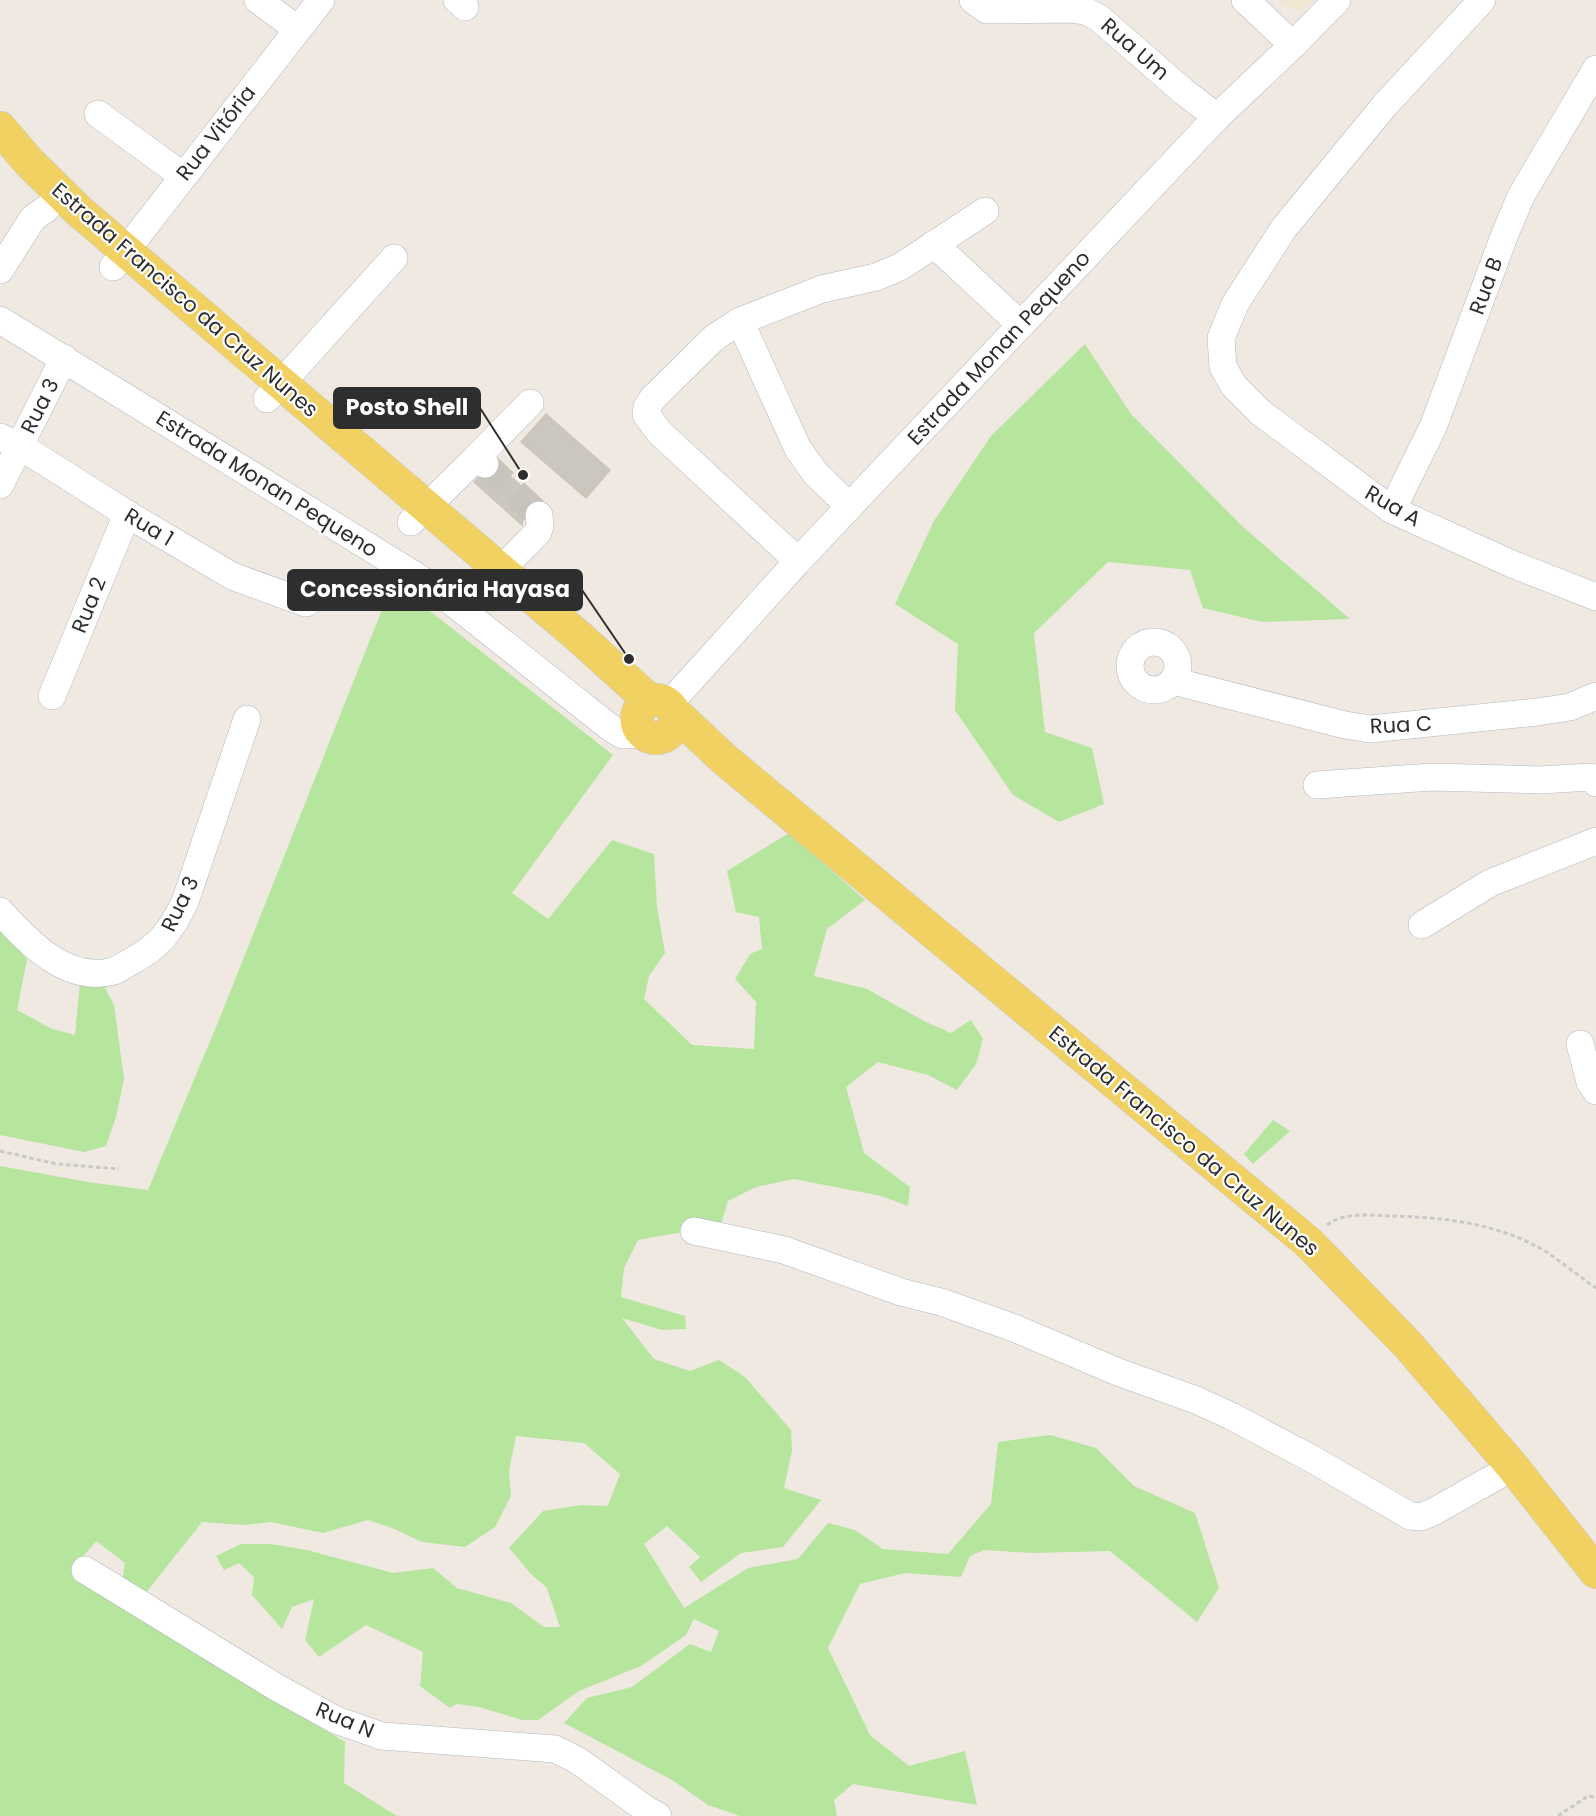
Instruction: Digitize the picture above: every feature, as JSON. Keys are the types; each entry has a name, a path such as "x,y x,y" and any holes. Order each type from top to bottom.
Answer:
{"main road":[{"name":"Estrada Francisco da Cruz Nunes","path":"0,128 29,162 79,211 119,259"},
{"name":"Estrada Francisco da Cruz Nunes","path":"0,160 46,209 119,259 657,717 724,759 1309,1243 1408,1345 1513,1467 1596,1572"}],"street":[{"path":"258,0 297,29"},
{"name":"Rua Vitória","path":"119,259 321,0"},
{"name":"Rua Um","path":"973,0 987,10 1070,9 1086,11 1100,18 1184,92 1217,117"},
{"path":"1245,0 1293,45"},
{"name":"Estrada Monan Pequeno","path":"0,320 416,576 622,735 657,717 849,506 1217,117 1293,45 1336,0"},
{"name":"Rua A","path":"1482,0 1385,105 1284,228 1235,304 1221,338 1223,367 1234,386 1261,413 1392,510 1512,564 1596,597"},
{"name":"Rua B","path":"1392,510 1433,427 1521,196 1596,69"},
{"path":"98,114 183,176"},
{"path":"0,270 33,218 46,209"},
{"path":"798,561 659,432 646,414 647,407 715,337 740,321 822,289 876,277 900,267 985,212"},
{"path":"934,244 1021,325"},
{"path":"274,391 394,258"},
{"path":"740,321 798,449 816,474 849,506"},
{"name":"Rua 3","path":"0,485 10,441 64,358"},
{"path":"419,514 481,461 530,403"},
{"name":"Rua 1","path":"10,441 232,576 306,603"},
{"name":"Rua 2","path":"52,696 127,514"},
{"path":"493,577 538,532 539,515"},
{"name":"Rua C","path":"1173,681 1345,725 1370,729 1537,712 1570,707 1596,696"},
{"name":"Rua 3","path":"0,912 39,951 76,970 95,973 114,970 159,943 173,926 185,902 247,718"},
{"path":"1317,785 1432,777 1594,779"},
{"path":"1422,925 1490,883 1596,841"},
{"path":"1580,1044 1590,1082 1596,1091"},
{"path":"694,1231 784,1250 901,1292 941,1302 1014,1328 1118,1372 1196,1400 1232,1416 1314,1460 1410,1516 1421,1516 1432,1512 1513,1467"},
{"name":"Rua N","path":"85,1570 276,1687 336,1720 382,1736 555,1749 577,1760 658,1816"}],"path":[{"path":"0,1151 57,1164 118,1169"},
{"path":"1329,1223 1343,1217 1373,1215 1433,1217 1478,1224 1546,1252 1596,1288"},
{"path":"1558,1816 1588,1796 1596,1797"}],"shaded area":[{"path":"1278,0 1314,0 1301,10 1285,7"}],"green space":[{"path":"1085,344 1131,414 1243,527 1350,619 1262,622 1203,608 1190,570 1108,562 1034,633 1045,732 1092,748 1104,804 1059,822 1013,795 955,710 958,644 895,604 934,521 991,436"},
{"path":"393,582 613,755 512,893 548,919 612,840 654,854 657,907 665,953 649,976 644,999 692,1045 754,1049 756,1002 735,979 750,954 762,949 759,917 736,912 727,871 789,833 865,900 827,929 814,976 867,989 924,1021 951,1033 971,1020 983,1039 976,1064 957,1090 928,1075 878,1062 846,1087 864,1153 910,1187 908,1206 881,1196 794,1179 756,1187 728,1201 715,1244 688,1231 638,1240 624,1268 621,1297 685,1316 686,1329 662,1330 622,1318 654,1359 690,1371 719,1360 745,1377 791,1430 792,1451 784,1488 821,1500 783,1547 741,1553 701,1582 689,1567 700,1557 667,1526 644,1544 684,1608 748,1568 798,1559 828,1523 855,1530 883,1549 948,1554 991,1504 998,1442 1050,1435 1096,1448 1134,1486 1195,1513 1219,1588 1197,1622 1110,1551 1032,1553 984,1550 970,1556 961,1577 905,1573 860,1584 828,1648 870,1735 909,1766 965,1751 977,1805 853,1784 834,1800 837,1816 740,1816 708,1805 672,1780 564,1723 587,1698 632,1687 690,1644 711,1652 719,1631 694,1619 686,1635 641,1666 579,1691 538,1720 522,1720 479,1707 457,1704 450,1708 420,1686 423,1652 366,1625 319,1657 305,1640 314,1599 292,1607 282,1629 252,1595 254,1577 239,1563 224,1570 216,1556 241,1544 271,1544 307,1550 393,1573 433,1568 457,1588 511,1603 544,1627 560,1627 547,1588 531,1574 509,1548 543,1511 581,1505 608,1506 620,1474 584,1443 516,1436 509,1471 511,1496 495,1527 465,1547 422,1542 368,1520 323,1533 271,1522 244,1525 202,1522 145,1594 122,1582 125,1563 96,1541 71,1571 88,1586 345,1742 344,1783 397,1816 0,1816 0,1166 148,1190 221,1015"},
{"path":"0,930 27,959 17,1010 52,1029 75,1035 80,982 103,984 114,1005 124,1079 116,1117 106,1146 84,1152 0,1135"},
{"path":"1273,1120 1290,1131 1253,1164 1244,1154"}],"building":[{"path":"546,414 610,470 586,498 521,442"},
{"path":"500,467 537,500 529,503 525,508 522,525 474,482 478,478 491,479"}],"tunnel":[{"path":"485,464 539,515"}],"place":[{"name":"Posto Shell","path":"523,475"},
{"name":"Concessionária Hayasa","path":"629,659"}]}
